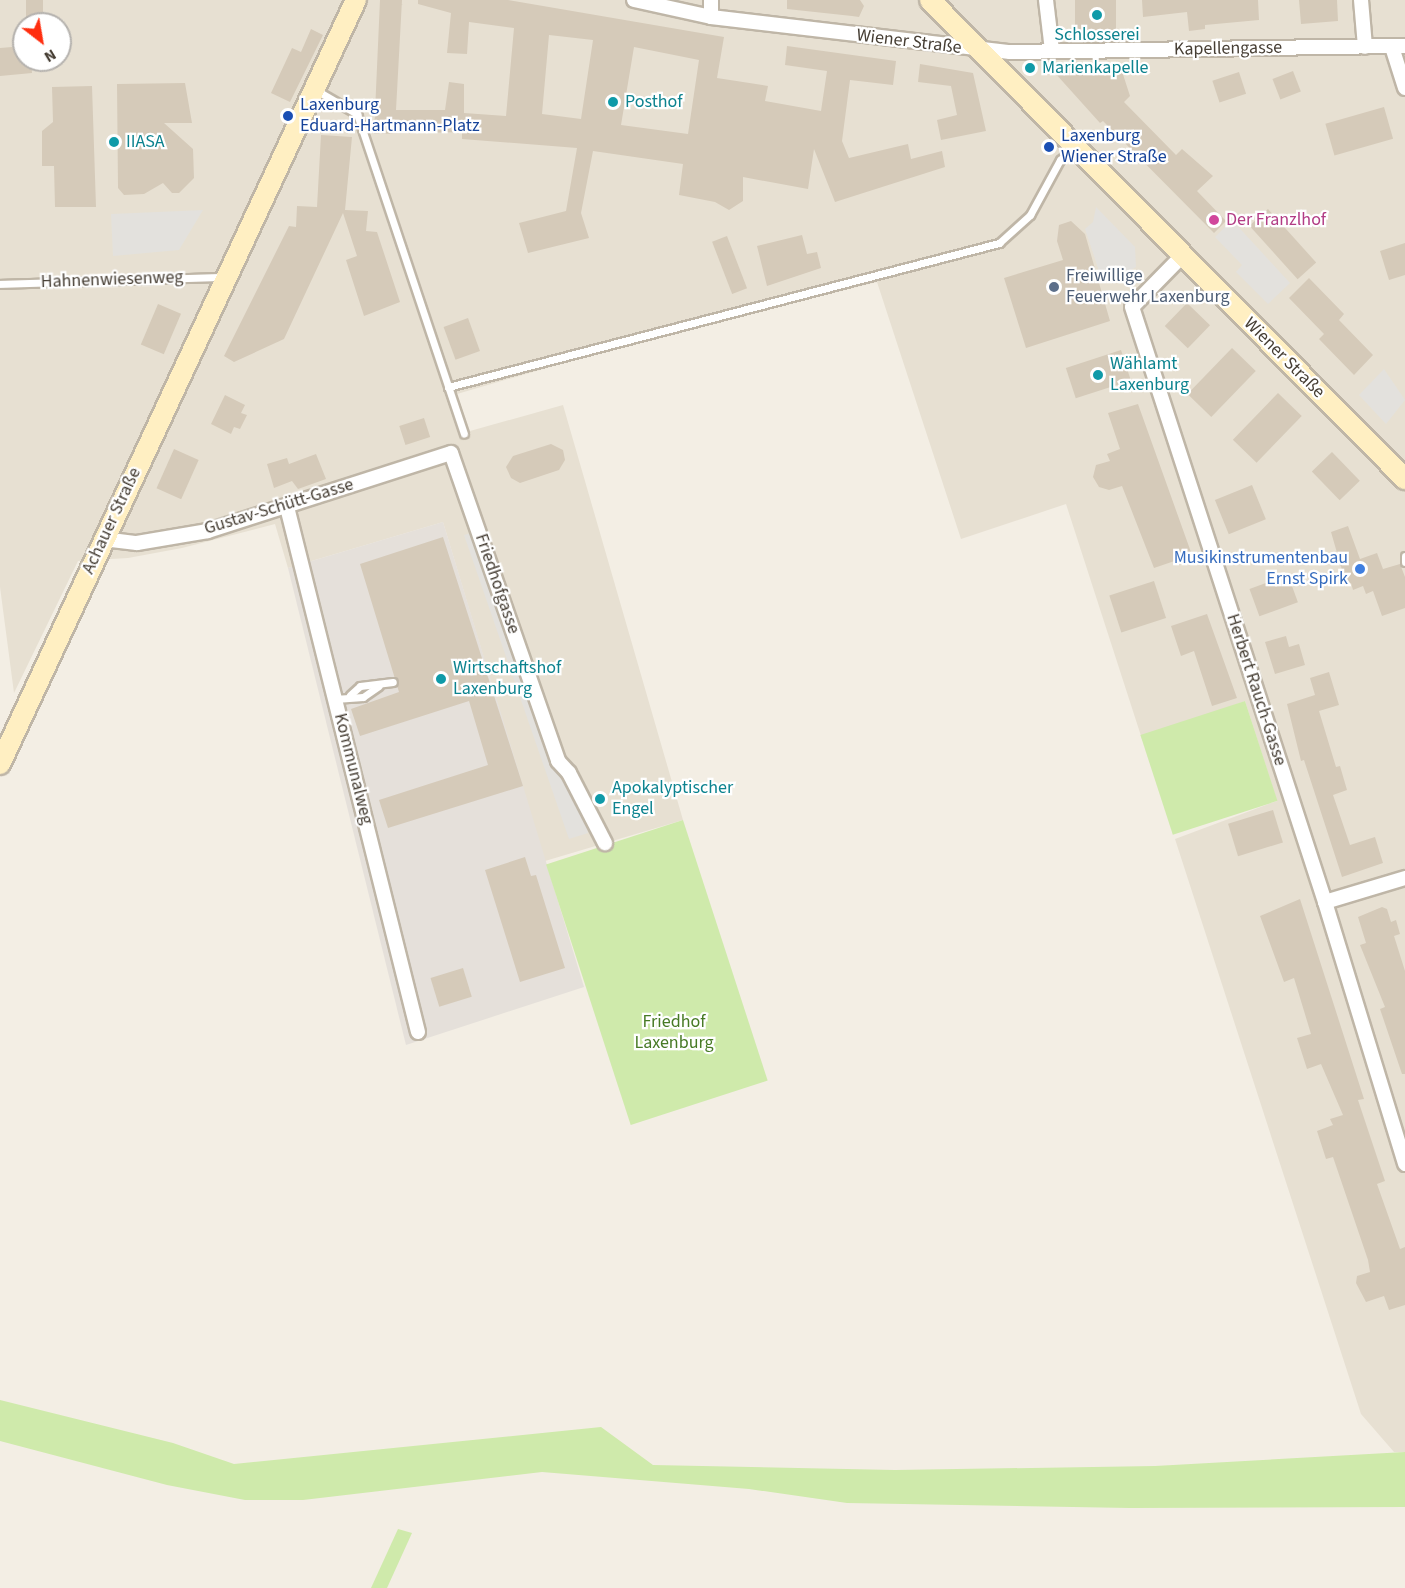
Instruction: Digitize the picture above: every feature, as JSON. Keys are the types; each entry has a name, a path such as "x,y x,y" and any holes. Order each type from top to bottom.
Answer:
{"street":[{"name":"Achauer Straße","path":"0,764 356,0"},
{"name":"Wiener Straße","path":"634,0 711,17 979,49 1405,479"},
{"path":"711,0 711,17"},
{"path":"930,0 979,49"},
{"path":"1046,0 1052,50"},
{"path":"1361,0 1365,47"},
{"path":"1398,47 1405,88"},
{"name":"Kapellengasse","path":"979,49 1398,47"},
{"name":"Herbert Rauch-Gasse","path":"1182,256 1132,307 1325,902 1405,1164"},
{"name":"Gustav-Schütt-Gasse","path":"103,539 137,543 208,531 451,453"},
{"name":"Friedhofgasse","path":"451,453 558,760 569,772 605,843"},
{"name":"Kommunalweg","path":"287,507 418,1032"},
{"path":"1325,902 1405,878"}],"lane":[{"path":"316,90 357,114 464,434"},
{"path":"448,387 999,243 1030,215 1060,160 1075,146"},
{"name":"Hahnenwiesenweg","path":"0,284 225,277"},
{"path":"1405,556 1405,562"},
{"path":"335,699 350,695 363,697 379,686 393,682"},
{"path":"350,695 360,686 370,683 379,686"}],"shaded area":[{"path":"0,0 1405,0 1405,1452 1394,1452 1361,1414 1175,839 1277,801 1245,701 1142,739 1066,504 961,539 877,282 643,340 457,394 470,431 563,405 683,820 545,861 443,522 288,568 275,524 182,548 128,558 78,561 14,693 0,587"},
{"path":"1096,207 1135,247 1136,267 1111,282 1100,274 1085,229 1093,222"},
{"path":"203,210 179,250 113,256 111,214"},
{"path":"1232,220 1290,283 1268,304 1236,272 1242,265 1215,237"},
{"path":"1384,369 1405,400 1386,424 1359,395"},
{"path":"443,522 584,987 406,1045 288,568"},
{"path":"474,532 548,746 584,816 588,833 569,839 464,535"}],"green space":[{"path":"1245,701 1277,801 1173,835 1140,735"},
{"name":"Friedhof Laxenburg","path":"683,820 768,1081 631,1125 546,864"},
{"path":"0,1400 173,1443 234,1464 601,1427 653,1465 895,1470 1155,1466 1405,1452 1405,1507 1130,1508 847,1503 749,1489 542,1472 303,1500 245,1500 167,1485 0,1441"},
{"path":"398,1529 412,1533 387,1588 371,1588"}],"building":[{"path":"26,0 43,0 43,12 26,12"},
{"path":"380,0 402,0 396,110 445,110 449,82 464,84 464,113 506,116 514,28 469,22 467,54 447,53 451,13 418,4 418,0 508,0 724,37 717,78 768,86 765,101 821,111 827,71 785,65 787,46 896,61 893,85 850,80 842,141 849,158 908,144 911,159 942,151 945,167 835,202 814,149 808,189 743,177 743,201 729,210 715,202 679,195 683,164 593,151 581,213 589,238 528,253 519,223 566,211 577,148 462,139 462,132 374,134","holes":["549,35 593,40 581,119 542,114","634,47 699,60 688,134 621,125"]},
{"path":"787,0 860,0 864,6 859,17 787,9"},
{"name":"Schlosserei","path":"1075,0 1116,0 1116,33 1075,33"},
{"path":"1142,0 1258,0 1259,20 1205,25 1205,29 1189,31 1187,12 1143,17"},
{"path":"1299,0 1337,0 1338,21 1301,24"},
{"path":"311,29 323,35 290,102 271,93 292,48 301,52"},
{"path":"12,47 12,72 32,73 0,76 0,48"},
{"path":"1046,63 1120,65 1130,96 1124,102 1176,155 1182,149 1213,176 1197,191 1226,221 1214,233 1103,121 1100,123"},
{"path":"920,64 973,73 986,131 941,140 937,120 957,115 951,86 918,82"},
{"path":"1293,71 1301,92 1280,99 1272,79"},
{"path":"1239,72 1246,94 1219,103 1212,81"},
{"path":"185,83 192,123 164,123 193,149 194,178 179,193 172,193 163,183 144,194 124,195 118,188 117,84"},
{"path":"92,86 96,207 55,207 54,166 42,166 42,131 53,122 52,87"},
{"path":"1384,107 1393,139 1334,156 1325,124"},
{"path":"321,135 352,137 345,210 368,211 366,231 377,232 400,302 364,316 346,260 357,256 343,213 284,339 234,362 224,356 289,226 296,227 297,206 317,207"},
{"path":"1268,209 1316,263 1298,279 1249,226"},
{"name":"Freiwillige Feuerwehr Laxenburg","path":"1071,221 1085,234 1110,321 1026,348 1004,278 1063,260 1057,241 1059,225"},
{"path":"802,235 807,254 817,252 821,268 767,286 757,246"},
{"path":"727,236 747,288 732,294 712,242"},
{"path":"1405,243 1405,275 1389,280 1380,251"},
{"path":"1309,278 1344,314 1339,320 1373,355 1354,375 1319,339 1324,334 1289,298"},
{"path":"1187,303 1210,325 1188,348 1165,326"},
{"path":"158,304 181,314 164,354 141,345"},
{"path":"468,318 480,351 456,360 444,327"},
{"path":"1232,348 1256,371 1211,417 1188,394"},
{"name":"Wählamt Laxenburg","path":"1121,350 1131,380 1076,398 1066,368"},
{"path":"1278,393 1302,416 1257,463 1233,440"},
{"path":"225,395 245,405 241,413 247,415 240,429 234,427 231,434 211,424"},
{"path":"1138,404 1192,555 1154,568 1122,486 1109,490 1099,487 1093,477 1096,465 1110,461 1107,454 1120,449 1108,413"},
{"path":"424,418 430,437 405,445 399,426"},
{"path":"551,444 563,450 565,460 559,470 520,483 511,478 506,467 513,456"},
{"path":"174,449 199,460 181,499 157,488"},
{"path":"1332,452 1360,481 1340,500 1312,471"},
{"path":"316,454 326,479 298,489 292,481 274,488 267,464 287,458 289,464"},
{"path":"1252,485 1266,519 1229,534 1215,500"},
{"path":"1348,526 1360,559 1377,553 1383,569 1400,564 1405,577 1405,608 1382,616 1373,591 1366,594 1363,586 1353,590 1351,583 1346,584 1331,532"},
{"name":"Wirtschaftshof Laxenburg","path":"443,537 523,786 388,828 379,800 488,765 469,701 360,736 351,709 399,692 360,564"},
{"path":"1288,575 1298,602 1259,616 1249,589"},
{"path":"1154,581 1166,618 1121,633 1109,596"},
{"path":"1207,614 1237,698 1212,706 1194,651 1181,656 1171,626"},
{"path":"1286,636 1289,647 1299,644 1305,665 1275,674 1265,642"},
{"path":"1329,672 1339,705 1319,711 1336,767 1340,766 1347,790 1333,795 1350,845 1375,837 1383,863 1342,877 1304,760 1301,761 1287,704 1315,695 1310,678"},
{"path":"1273,810 1283,843 1238,856 1228,824"},
{"path":"525,857 531,876 536,875 565,968 520,982 485,870"},
{"path":"1300,899 1364,1099 1358,1100 1385,1181 1377,1184 1400,1249 1405,1247 1405,1305 1389,1310 1384,1296 1366,1302 1356,1283 1357,1276 1370,1272 1368,1260 1333,1157 1326,1159 1317,1131 1333,1125 1330,1119 1343,1115 1321,1064 1307,1069 1297,1038 1311,1034 1294,978 1284,982 1260,916"},
{"path":"1382,907 1387,909 1391,922 1396,920 1400,934 1394,936 1405,971 1405,1074 1402,1074 1380,1009 1385,1007 1360,945 1366,943 1358,917"},
{"path":"463,968 472,997 439,1007 430,978"}],"place":[{"name":"Schlosserei","path":"1097,15"},
{"name":"Marienkapelle","path":"1030,68"},
{"name":"Posthof","path":"613,102"},
{"name":"Laxenburg Eduard-Hartmann-Platz","path":"288,116"},
{"name":"IIASA","path":"114,142"},
{"name":"Laxenburg Wiener Straße","path":"1049,147"},
{"name":"Der Franzlhof","path":"1214,220"},
{"name":"Freiwillige Feuerwehr Laxenburg","path":"1054,287"},
{"name":"Wählamt Laxenburg","path":"1098,375"},
{"name":"Musikinstrumentenbau Ernst Spirk","path":"1360,569"},
{"name":"Wirtschaftshof Laxenburg","path":"441,679"},
{"name":"Apokalyptischer Engel","path":"600,799"}]}
